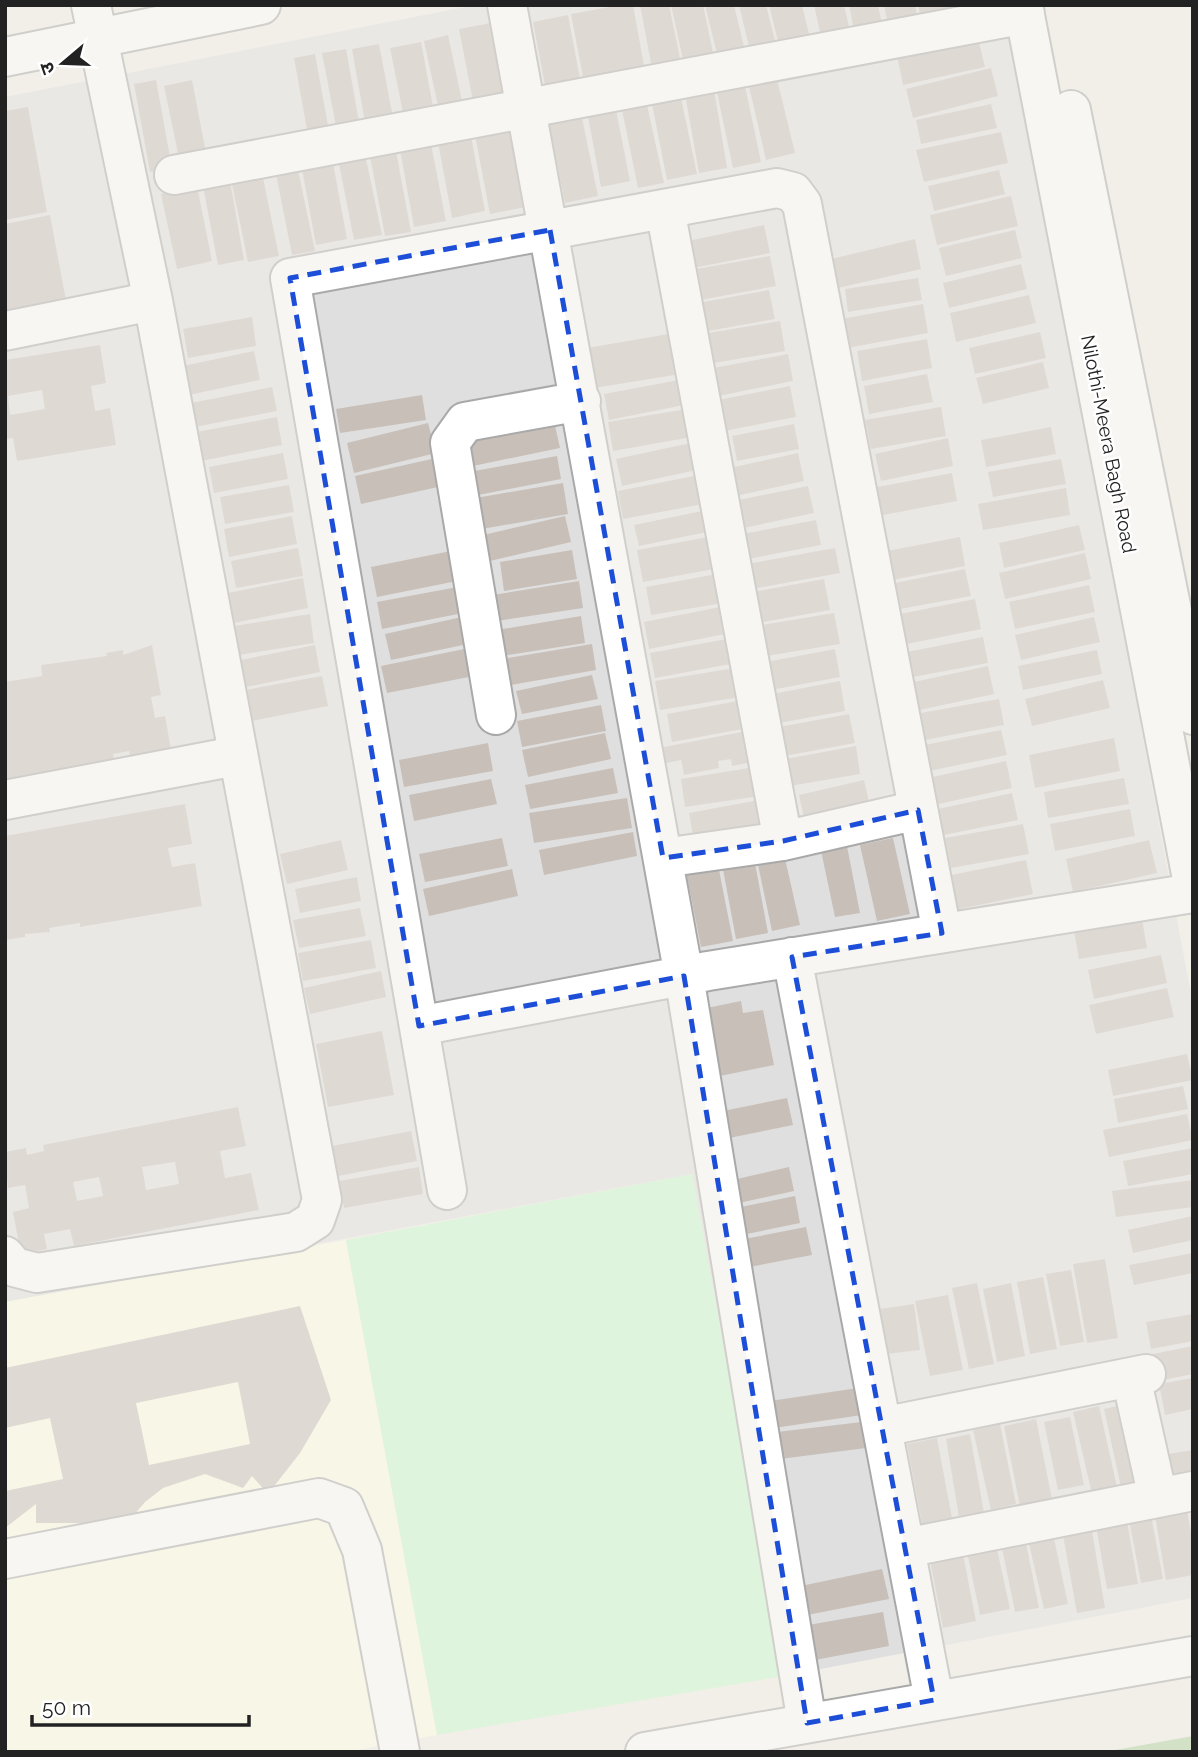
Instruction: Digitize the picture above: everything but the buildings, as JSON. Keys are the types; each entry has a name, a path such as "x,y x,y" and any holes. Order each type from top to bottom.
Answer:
{"street":[{"path":"5,57 95,22 261,5"},
{"path":"508,5 684,976 807,1723"},
{"path":"174,175 528,110 1032,8"},
{"name":"Nilothi-Meera Bagh Road","path":"1032,8 1193,715"},
{"path":"8,1264 37,1273 296,1233 315,1220 322,1200 236,756 153,302 95,22"},
{"path":"447,1190 289,278 777,188 793,192 802,204 942,933"},
{"path":"665,209 783,841"},
{"path":"5,331 153,302"},
{"path":"496,715 450,443 465,422 581,401"},
{"name":"Nilothi-Meera Bagh Road","path":"1169,611 1193,884"},
{"path":"5,800 236,756"},
{"path":"663,858 783,841 918,810"},
{"path":"419,1026 792,957 1193,893"},
{"path":"792,957 934,1700"},
{"path":"882,1427 1138,1376 1176,1494 905,1548"},
{"path":"5,1559 319,1498 344,1507 362,1550 400,1752"},
{"path":"645,1752 1193,1656"}],"highlighted area":[{"path":"550,230 663,858 783,841 918,810 942,933 792,957 934,1700 807,1723 684,976 419,1026 290,278"}],"shaded area":[{"path":"476,5 1006,5 1193,1005 1193,1598 784,1676 692,1174 5,1302 5,97"},
{"path":"346,1240 437,1735 346,1752 5,1752 5,1302"}],"green space":[{"path":"692,1174 784,1676 437,1735 346,1240"},
{"path":"1193,1736 1193,1752 1104,1752"}]}
